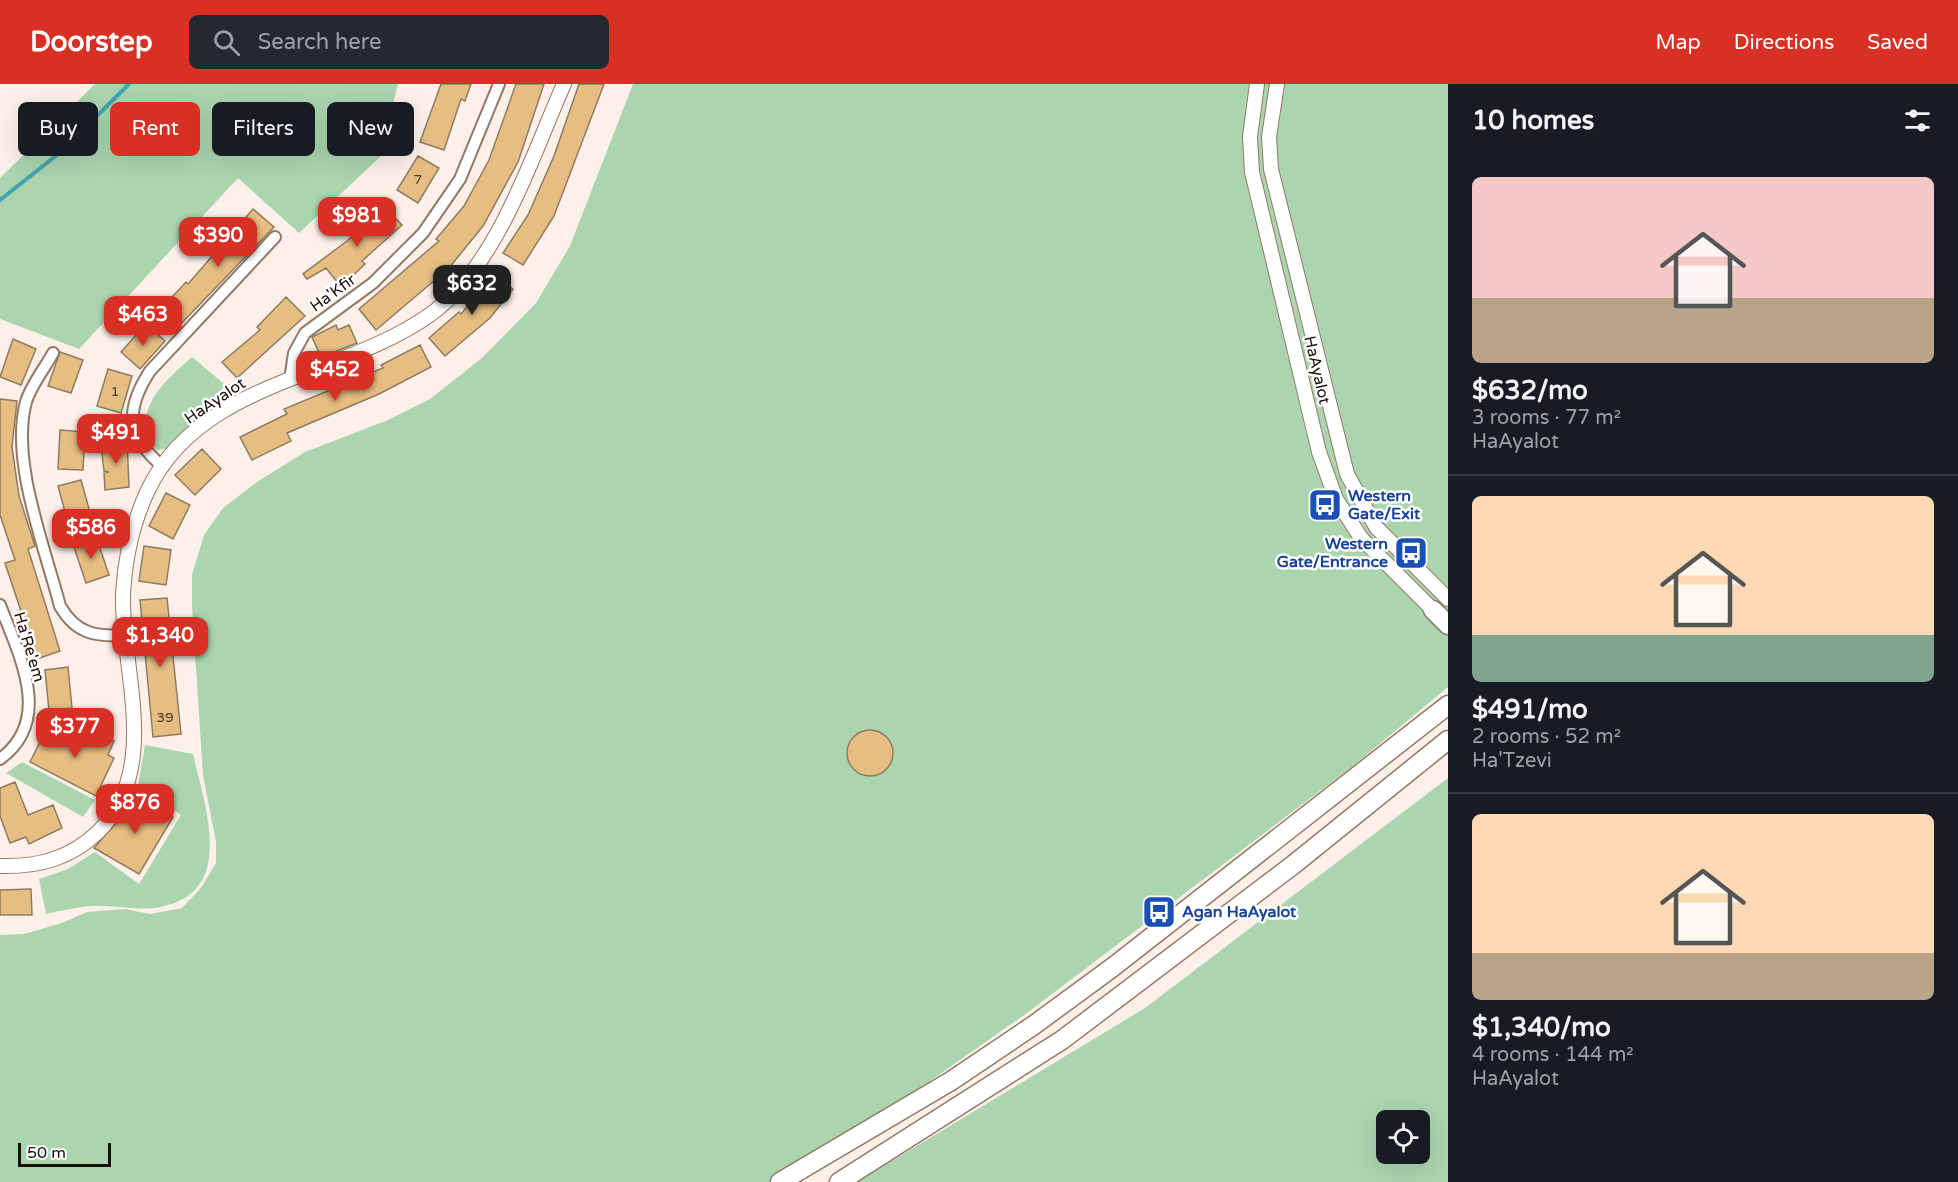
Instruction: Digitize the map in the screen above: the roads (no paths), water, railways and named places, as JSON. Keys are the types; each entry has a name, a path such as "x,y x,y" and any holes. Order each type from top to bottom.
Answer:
{"highway":[{"path":"1443,609 1448,625"},
{"path":"780,1182 951,1081 1034,1025 1212,891 1446,705"},
{"path":"839,1182 1062,1040 1293,865 1448,740"}],"street":[{"name":"Ha'Kfir","path":"290,380 294,353 305,333 373,283 423,233 460,179 499,84"},
{"name":"HaAyalot","path":"0,866 43,864 67,855 87,843 105,825 118,804 127,781 134,731 123,594 130,537 150,486 187,440 206,424 259,391 368,349 404,331 432,314 458,290 482,260 501,226 564,84"},
{"name":"HaAyalot","path":"1257,84 1250,137 1252,172 1319,452 1329,480 1360,538 1443,609"},
{"name":"HaAyalot","path":"1277,84 1269,137 1271,169 1347,474 1376,527 1443,609"},
{"path":"163,468 150,456 134,432 131,420 142,384 150,371 275,237"},
{"path":"53,353 27,400 23,426 24,466 60,606 68,620 89,634 103,637 126,635"},
{"name":"Ha'Re'em","path":"0,605 26,682 30,717 19,743 0,759"}],"waterway":[{"path":"0,200 62,151 129,84"}],"place":[{"name":"Western Gate/Exit","path":"1325,505"},
{"name":"Western Gate/Entrance","path":"1411,553"},
{"name":"Agan HaAyalot","path":"1159,912"}]}
